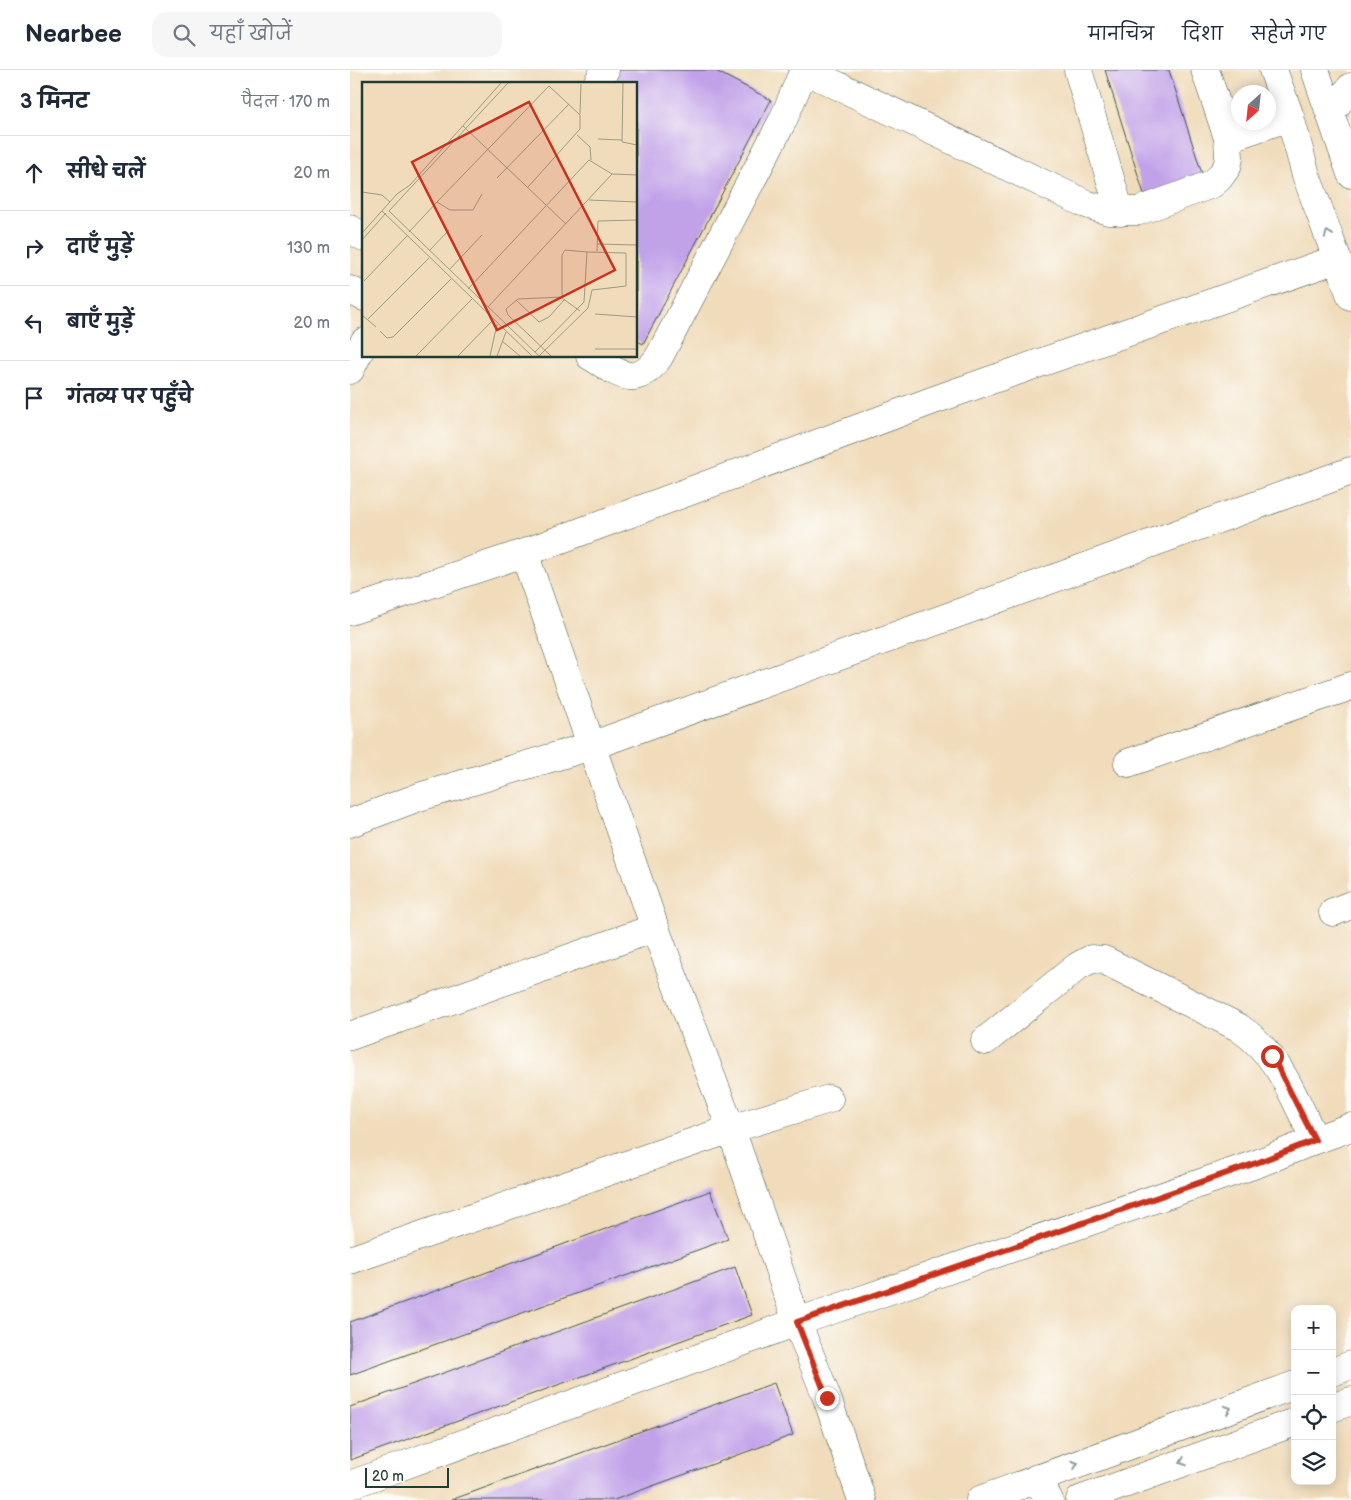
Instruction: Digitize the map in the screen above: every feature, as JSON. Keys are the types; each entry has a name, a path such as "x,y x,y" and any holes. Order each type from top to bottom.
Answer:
{"street":[{"path":"598,82 605,70"},
{"path":"593,358 623,376 636,377 650,370 659,357 783,120 805,70 1086,204 1120,212 1147,208 1212,184 1227,167 1229,158 1228,138 1205,70"},
{"path":"1078,70 1120,212"},
{"path":"1273,70 1290,117 1306,175 1351,296"},
{"path":"1315,70 1349,161"},
{"path":"1331,112 1351,88"},
{"path":"1228,138 1290,117"},
{"path":"350,229 362,236"},
{"path":"350,612 524,553 934,400 1337,259"},
{"path":"350,290 362,296"},
{"path":"350,370 362,346"},
{"path":"350,823 419,797 591,746 1351,471"},
{"path":"524,553 655,928 731,1129 797,1322 827,1398 862,1500"},
{"path":"1128,763 1351,686"},
{"path":"350,1036 655,928"},
{"path":"985,1041 1078,966 1091,959 1104,960 1238,1027 1256,1039 1272,1056 1315,1140"},
{"path":"350,1260 731,1129 829,1099"},
{"path":"350,1485 797,1322 1259,1162 1351,1127"},
{"path":"1336,1371 1351,1365"},
{"path":"980,1500 1043,1489 1291,1387"},
{"path":"1336,1407 1351,1401"},
{"path":"1080,1500 1291,1423"}],"building":[{"path":"615,70 714,70 771,100 643,344 638,341 638,82 609,82"},
{"path":"1105,70 1169,70 1203,177 1144,194"},
{"path":"710,1191 728,1239 350,1375 350,1322"},
{"path":"735,1267 752,1315 350,1460 350,1407"},
{"path":"774,1383 793,1435 614,1500 451,1500"}],"route":[{"path":"827,1398 797,1322 1259,1162 1315,1140 1272,1056"}]}
